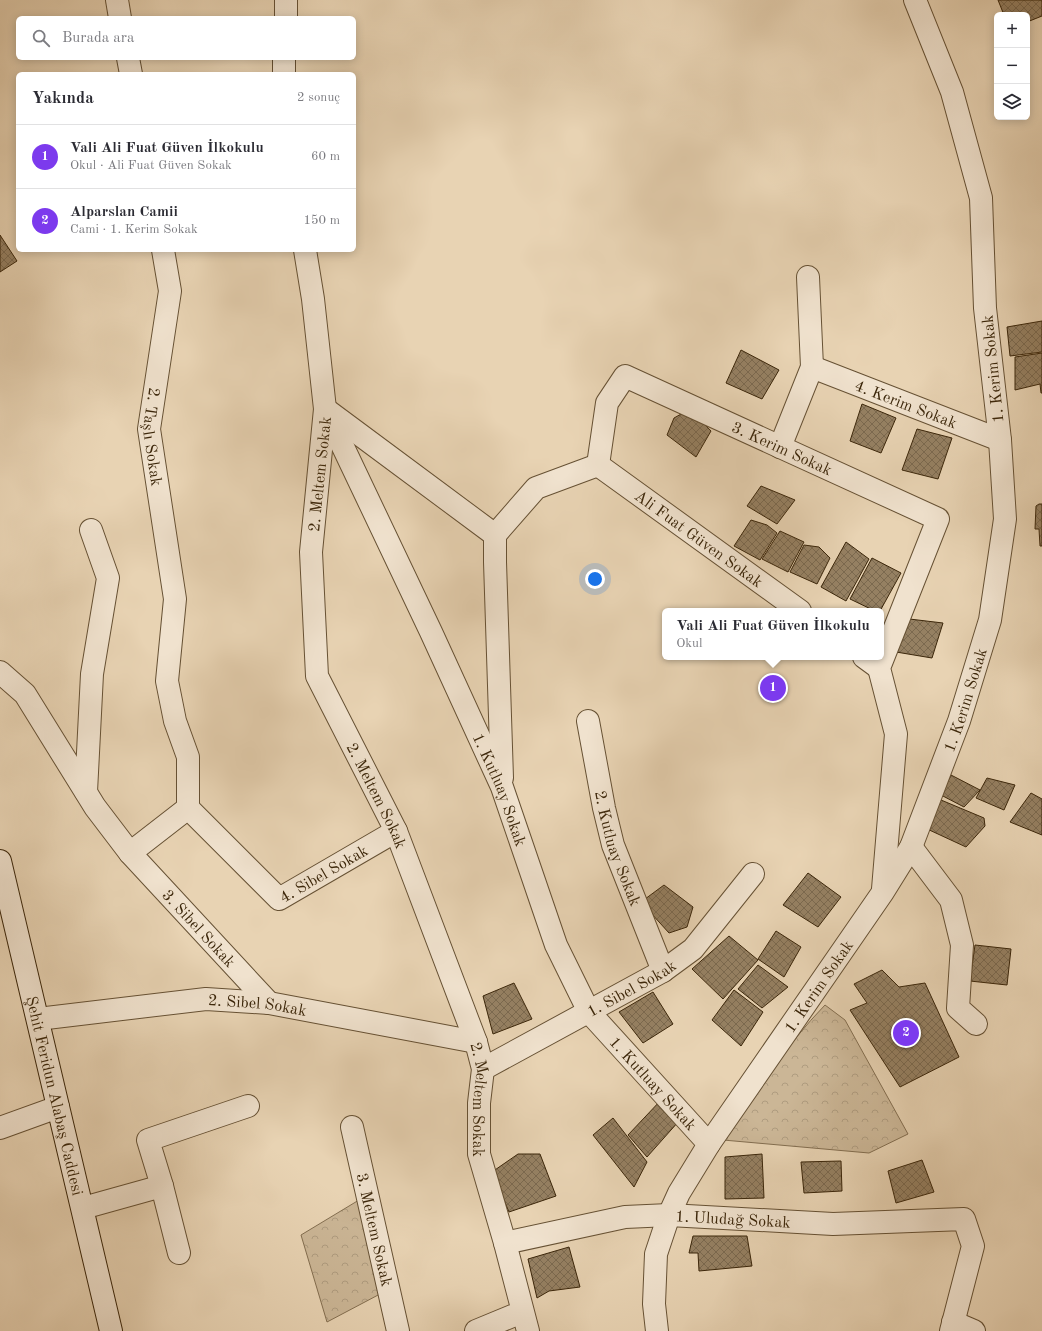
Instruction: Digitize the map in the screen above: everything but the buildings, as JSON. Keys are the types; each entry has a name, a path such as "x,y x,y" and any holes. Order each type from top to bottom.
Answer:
{"street":[{"path":"116,0 120,16"},
{"path":"286,0 286,16"},
{"name":"1. Kerim Sokak","path":"657,1331 654,1304 656,1254 669,1215 679,1193 709,1144 883,892 912,847 959,721 990,620 1005,519 1000,440 985,308 981,198 952,92 915,0"},
{"path":"128,60 131,72"},
{"path":"284,60 284,72"},
{"name":"2. Taşlı Sokak","path":"163,252 170,291 149,429 175,599 167,681 174,721 188,757 188,808"},
{"name":"2. Meltem Sokak","path":"305,252 313,298 325,409 311,552 317,676 396,831 476,1042 483,1069 479,1103 479,1154 505,1243 525,1321"},
{"path":"780,447 812,367 808,277"},
{"name":"4. Kerim Sokak","path":"812,367 1000,440"},
{"name":"3. Kerim Sokak","path":"598,465 607,403 626,376 938,519 884,636"},
{"path":"325,409 495,535"},
{"name":"1. Kutluay Sokak","path":"325,409 431,632 502,787 556,945 589,1012 709,1144"},
{"path":"502,787 495,535 536,488 598,465"},
{"name":"Ali Fuat Güven Sokak","path":"598,465 796,608"},
{"path":"86,792 92,674 108,578 91,530"},
{"path":"872,662 896,734 883,892"},
{"name":"3. Sibel Sokak","path":"0,672 25,694 95,807 130,853 269,1003"},
{"name":"2. Kutluay Sokak","path":"588,721 604,808 613,845 663,971"},
{"path":"130,853 188,808"},
{"name":"4. Sibel Sokak","path":"188,808 279,899 396,831"},
{"path":"912,847 951,900 962,945 958,1008 976,1024"},
{"name":"Şehit Feridun Alabaş Caddesi","path":"0,861 111,1331"},
{"name":"1. Sibel Sokak","path":"483,1069 663,971 693,949 753,874"},
{"name":"2. Sibel Sokak","path":"38,1018 206,999 269,1003 476,1042"},
{"path":"179,1253 162,1186 148,1140 248,1106"},
{"path":"0,1128 58,1107"},
{"name":"3. Meltem Sokak","path":"352,1127 398,1331"},
{"path":"83,1208 162,1186"},
{"name":"1. Uludağ Sokak","path":"505,1243 625,1217 669,1215 833,1224 964,1219 973,1246 952,1326"},
{"path":"476,1331 525,1321"},
{"path":"952,1326 974,1331"}],"green space":[{"path":"825,1005 845,1020 908,1134 869,1153 723,1140 784,1053"},
{"path":"359,1200 380,1294 327,1322 301,1235"}],"place":[{"name":"Vali Ali Fuat Güven İlkokulu","path":"773,688"},
{"name":"Alparslan Camii","path":"906,1033"}]}
